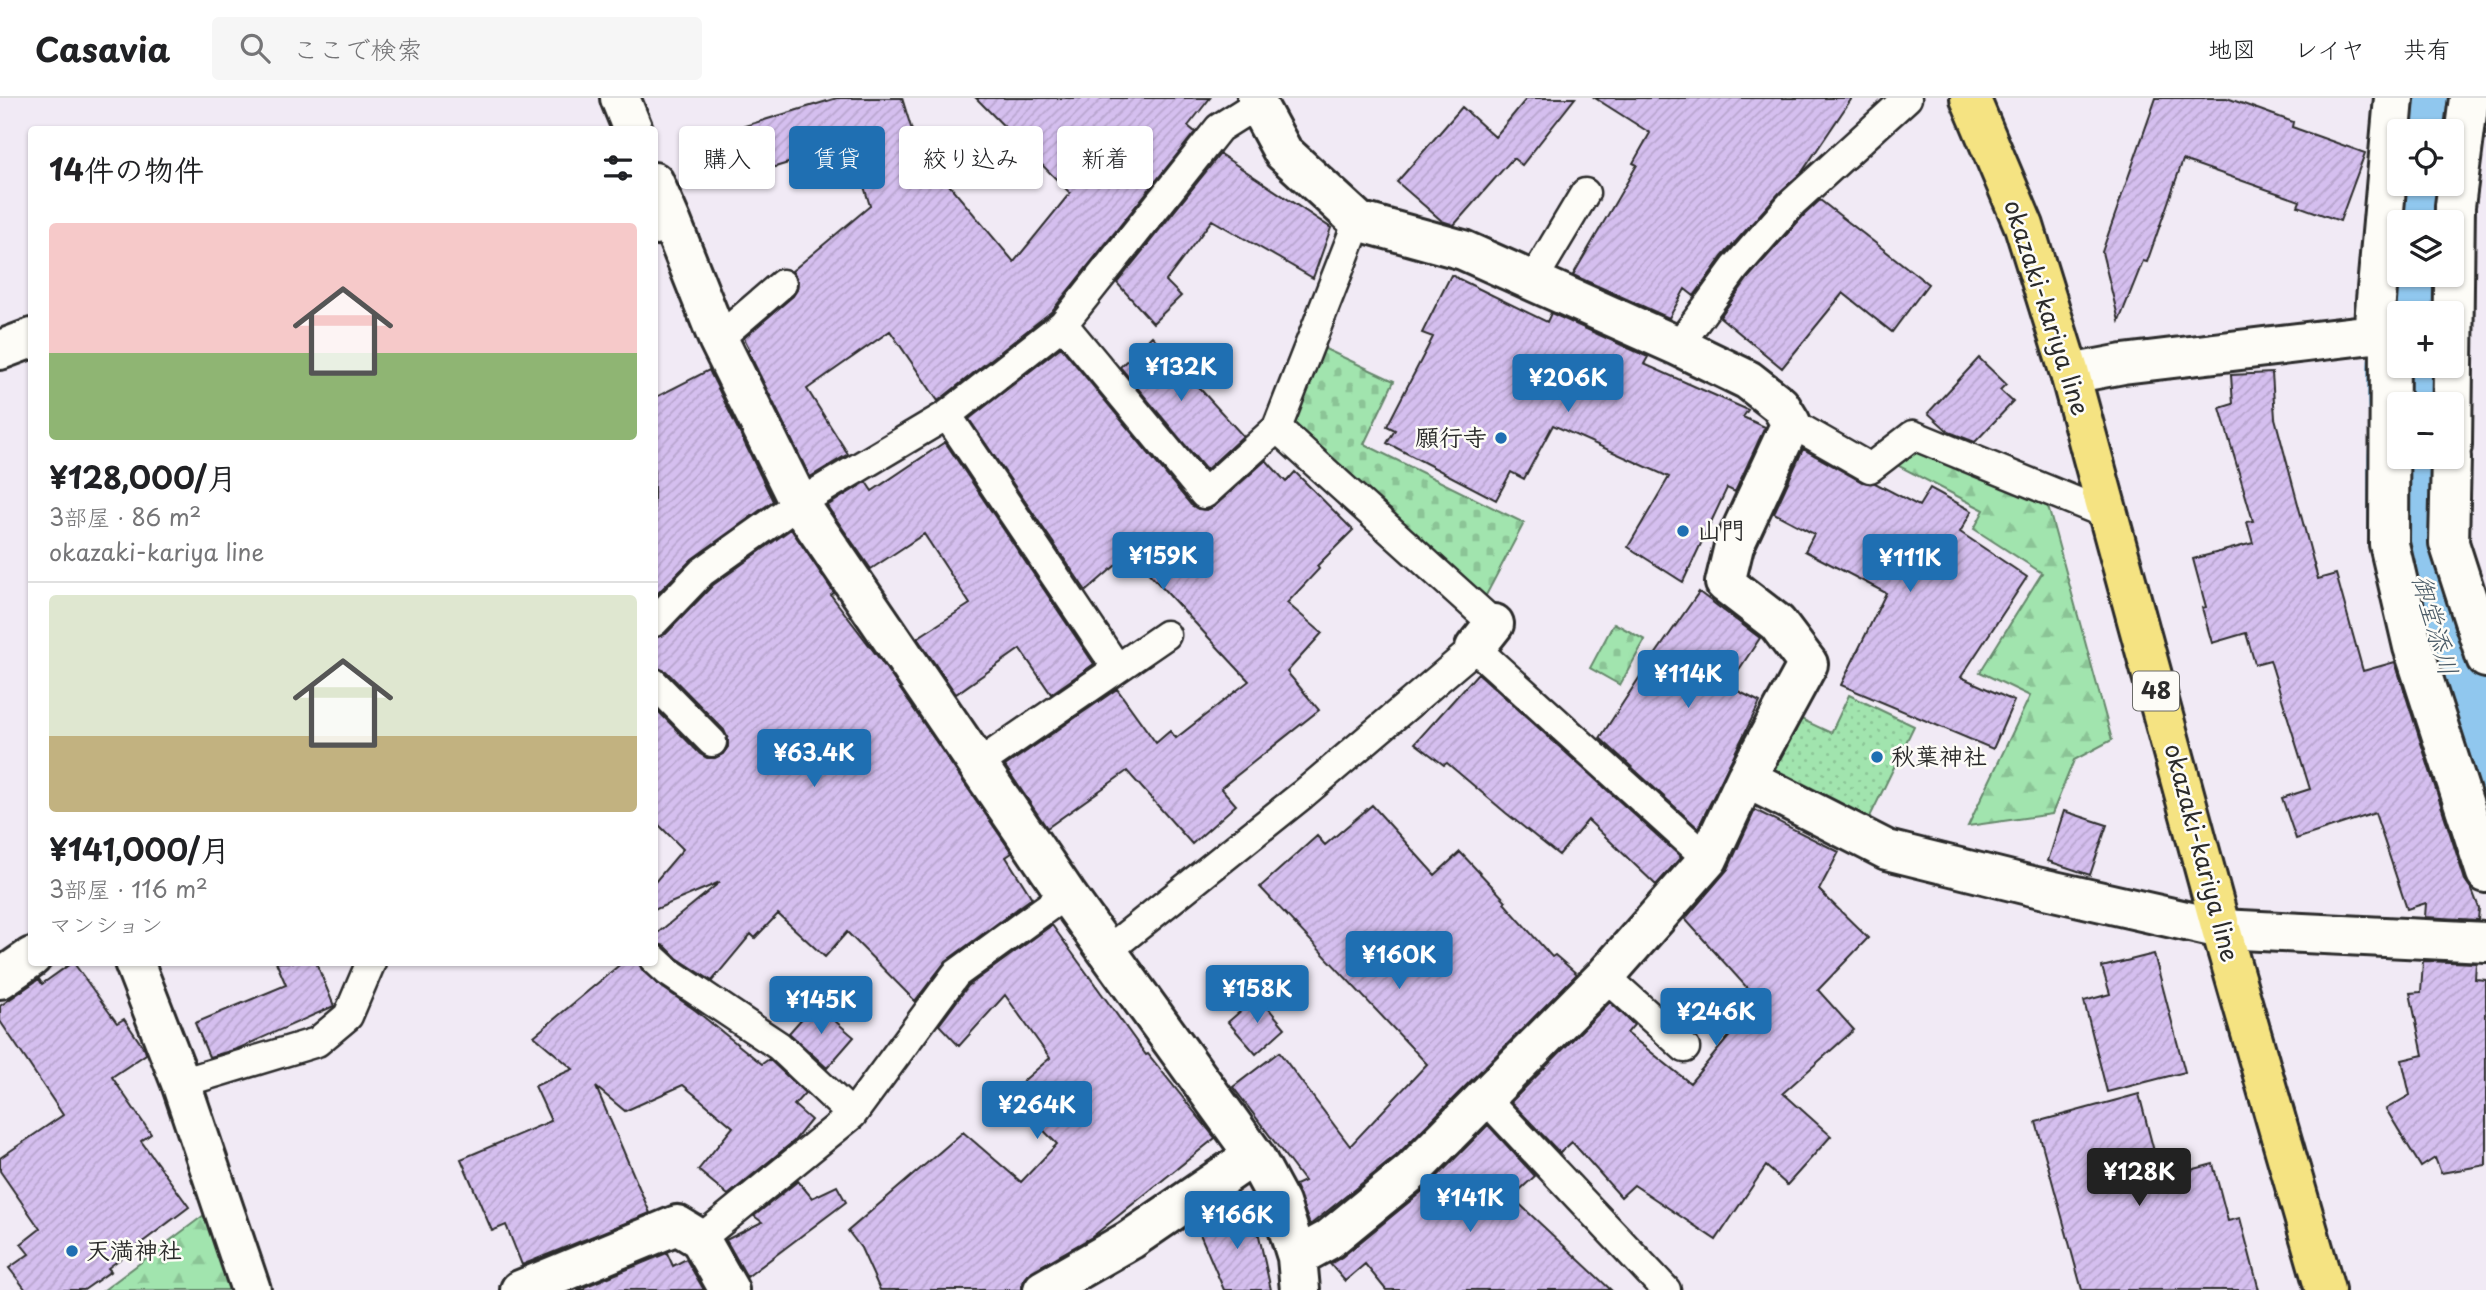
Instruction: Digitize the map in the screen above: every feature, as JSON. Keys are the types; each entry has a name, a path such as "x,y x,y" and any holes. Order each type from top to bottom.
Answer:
{"main road":[{"name":"okazaki-kariya line","path":"1970,98 2024,226 2070,374 2221,929 2325,1290"}],"street":[{"path":"620,98 631,126"},
{"path":"2388,301 2394,98"},
{"path":"2461,301 2455,206 2469,98"},
{"path":"1257,101 1283,152 1358,221 1463,250 1532,280 1748,380 1780,405 1791,423 1734,546 1725,583 1777,623 1808,664 1746,778 1708,859 1605,976 1411,1172 1328,1240 1299,1274"},
{"path":"658,200 663,223 799,503 1066,894 1254,1155 1280,1203 1299,1274"},
{"path":"2070,374 2123,364 2387,336"},
{"path":"0,350 28,340"},
{"path":"2387,378 2389,544 2413,647 2486,873"},
{"path":"2451,469 2449,543 2486,658"},
{"path":"1746,778 1886,849 2221,929 2486,942"},
{"path":"0,979 28,960"},
{"path":"136,966 181,1083 251,1290"},
{"path":"1043,1290 1130,1240 1254,1155"},
{"path":"520,1290 677,1224 700,1239 729,1290"}],"lane":[{"path":"1678,346 1735,268 1792,203 1907,98"},
{"path":"658,618 702,572 799,503 947,415 1063,324 1219,128 1257,101"},
{"path":"1532,280 1585,193"},
{"path":"1063,324 1204,494 1277,428 1358,221"},
{"path":"718,339 782,284"},
{"path":"947,415 1117,668"},
{"path":"1791,423 1870,468 1913,435 2109,515"},
{"path":"1277,428 1708,859"},
{"path":"977,765 1166,635"},
{"path":"1107,951 1301,795 1484,636"},
{"path":"658,687 712,741"},
{"path":"700,1239 852,1115 956,974 1066,894"},
{"path":"658,963 779,1046 852,1115"},
{"path":"181,1083 317,1042 348,1016 369,966"},
{"path":"1605,976 1685,1048"},
{"path":"1484,1097 1667,1290"}],"green space":[{"path":"1321,347 1394,381 1364,444 1524,523 1482,603 1290,426"},
{"path":"1916,448 2047,503 2112,740 2074,760 2052,814 1968,826 2030,696 1980,672 2042,573 1974,529 1984,510 1893,463"},
{"path":"1614,623 1645,640 1620,685 1590,668"},
{"path":"1849,695 1914,726 1867,823 1769,776 1797,717 1831,733"},
{"path":"204,1215 230,1290 104,1290"}],"building":[{"path":"837,98 902,98 911,126 899,126 899,189 952,189 1014,262 1070,193 1066,189 1149,189 1051,312 938,401 890,331 807,389 848,454 810,477 744,338 793,296 798,282 792,271 870,206 865,189 885,189 885,126 789,126 789,163 775,167 775,126 745,126"},
{"path":"976,98 1210,98 1188,126 1195,132 1153,184 1153,126 1057,126 1057,180 1043,166 1043,126 1004,126"},
{"path":"1527,98 1575,98 1522,165 1513,158 1454,225 1442,221 1397,182 1462,107 1495,137"},
{"path":"1595,98 1852,98 1802,172 1780,192 1722,257 1694,296 1685,289 1669,318 1573,275 1637,165 1633,163 1650,133"},
{"path":"2156,98 2227,98 2293,122 2292,127 2365,153 2340,221 2298,206 2300,201 2183,160 2147,262 2143,261 2119,321 2102,252"},
{"path":"1220,154 1331,228 1313,278 1212,220 1166,281 1181,296 1153,323 1117,283"},
{"path":"1820,200 1928,284 1892,332 1843,293 1782,368 1720,317 1748,278"},
{"path":"1451,275 1547,322 1551,313 1648,357 1644,364 1748,410 1743,417 1765,427 1735,492 1727,488 1683,582 1628,547 1669,477 1553,425 1524,479 1511,472 1496,500 1387,443 1395,430 1387,426 1433,337 1422,333"},
{"path":"1152,336 1243,436 1206,470 1120,367"},
{"path":"1061,347 1191,505 1207,510 1215,506 1266,460 1286,482 1295,472 1353,530 1317,566 1319,569 1287,603 1322,633 1287,672 1319,710 1221,788 1236,805 1192,844 1127,771 1047,828 1005,766 1117,689 1156,743 1170,731 1176,738 1249,681 1130,553 1086,591 969,419"},
{"path":"1979,358 2006,384 2000,390 2013,402 1975,442 1949,432 1928,413"},
{"path":"709,370 773,501 692,559 658,593 658,396"},
{"path":"2272,373 2275,418 2318,579 2336,574 2363,671 2395,662 2465,880 2479,908 2478,920 2425,917 2426,903 2407,909 2375,813 2296,839 2282,798 2310,789 2270,660 2255,664 2246,633 2212,643 2193,559 2253,543 2247,522 2253,521 2220,408 2233,404 2231,375"},
{"path":"945,442 1094,664 1051,694 1020,649 956,694 917,638 970,604 924,534 871,569 827,506 866,482 872,491"},
{"path":"1803,449 1862,482 1875,483 1919,506 1930,488 1972,511 1960,532 2027,577 1961,677 2014,701 1993,749 1841,685 1886,593 1805,551 1814,534 1774,513"},
{"path":"791,529 834,593 831,595 881,661 1012,853 1006,857 1032,898 946,961 915,1001 847,932 825,957 778,914 755,938 751,934 712,981 677,958 665,946 658,944 658,933 720,882 658,908 658,878 683,849 658,824 658,711 707,758 723,754 728,747 728,739 724,730 666,671 658,668 658,637 666,634 713,585"},
{"path":"1699,592 1760,638 1728,686 1760,702 1698,828 1600,738"},
{"path":"1478,673 1681,857 1656,885 1588,820 1559,855 1447,763 1444,765 1415,743"},
{"path":"1372,805 1435,875 1460,852 1506,901 1504,903 1552,957 1555,955 1577,974 1396,1156 1310,1225 1295,1185 1304,1181 1233,1087 1279,1052 1350,1146 1427,1064 1260,887 1317,836 1325,845"},
{"path":"1755,810 1839,852 1819,890 1868,938 1818,990 1854,1030 1783,1093 1831,1136 1787,1185 1766,1166 1716,1240 1634,1185 1621,1197 1572,1142 1560,1153 1511,1102 1610,1002 1634,1025 1627,1033 1690,1083 1759,1001 1685,919 1728,869"},
{"path":"2064,811 2107,825 2090,875 2048,861"},
{"path":"1052,925 1146,1055 1148,1054 1215,1138 1092,1237 1032,1271 1024,1280 1021,1290 880,1290 861,1248 848,1231 963,1132 1021,1182 1057,1144 1008,1094 1050,1058 1005,995 959,1046 939,1025 968,986"},
{"path":"2154,954 2185,1072 2107,1092 2084,1001 2110,994 2102,967"},
{"path":"2423,961 2476,963 2475,979 2486,980 2486,1165 2441,1173 2435,1158 2421,1167 2386,1109 2410,1095 2402,1060 2423,1055 2410,993 2421,992"},
{"path":"67,966 76,966 117,1023 124,1019 145,1050 146,1054 112,1077 151,1134 141,1141 189,1207 108,1268 111,1271 84,1290 26,1290 9,1268 29,1254 21,1244 40,1229 0,1171 0,1158 63,1115 0,1021 0,1006 39,979 42,984"},
{"path":"278,966 318,966 334,1006 237,1049 209,1057 195,1023 286,985"},
{"path":"618,966 640,966 656,983 695,1010 762,1064 769,1059 805,1093 794,1105 811,1120 794,1141 728,1195 698,1170 733,1127 683,1085 625,1111 596,1087 650,1213 522,1265 506,1225 492,1231 461,1159 551,1121 535,1086 573,1069 534,1036"},
{"path":"1258,996 1285,1028 1256,1054 1228,1022"},
{"path":"815,1004 854,1037 827,1068 789,1033"},
{"path":"2139,1094 2161,1178 2213,1164 2228,1221 2240,1218 2259,1290 2082,1290 2036,1122"},
{"path":"1488,1125 1535,1176 1512,1197 1611,1290 1386,1290 1365,1264 1345,1281 1330,1264 1425,1189"},
{"path":"798,1181 812,1198 837,1186 846,1202 747,1277 726,1240 762,1222 754,1216"},
{"path":"1252,1204 1271,1290 1224,1290 1197,1227"},
{"path":"667,1253 673,1266 686,1259 704,1290 577,1290"}],"waterway":[{"name":"御堂添川","path":"2433,119 2435,98"},
{"name":"御堂添川","path":"2424,210 2426,196"},
{"name":"御堂添川","path":"2416,301 2417,287"},
{"name":"御堂添川","path":"2410,378 2410,392"},
{"name":"御堂添川","path":"2410,469 2410,529 2428,616 2486,789"}],"place":[{"name":"願行寺","path":"1501,438"},
{"name":"山門","path":"1683,531"},
{"name":"秋葉神社","path":"1877,757"},
{"name":"天満神社","path":"72,1251"}]}
